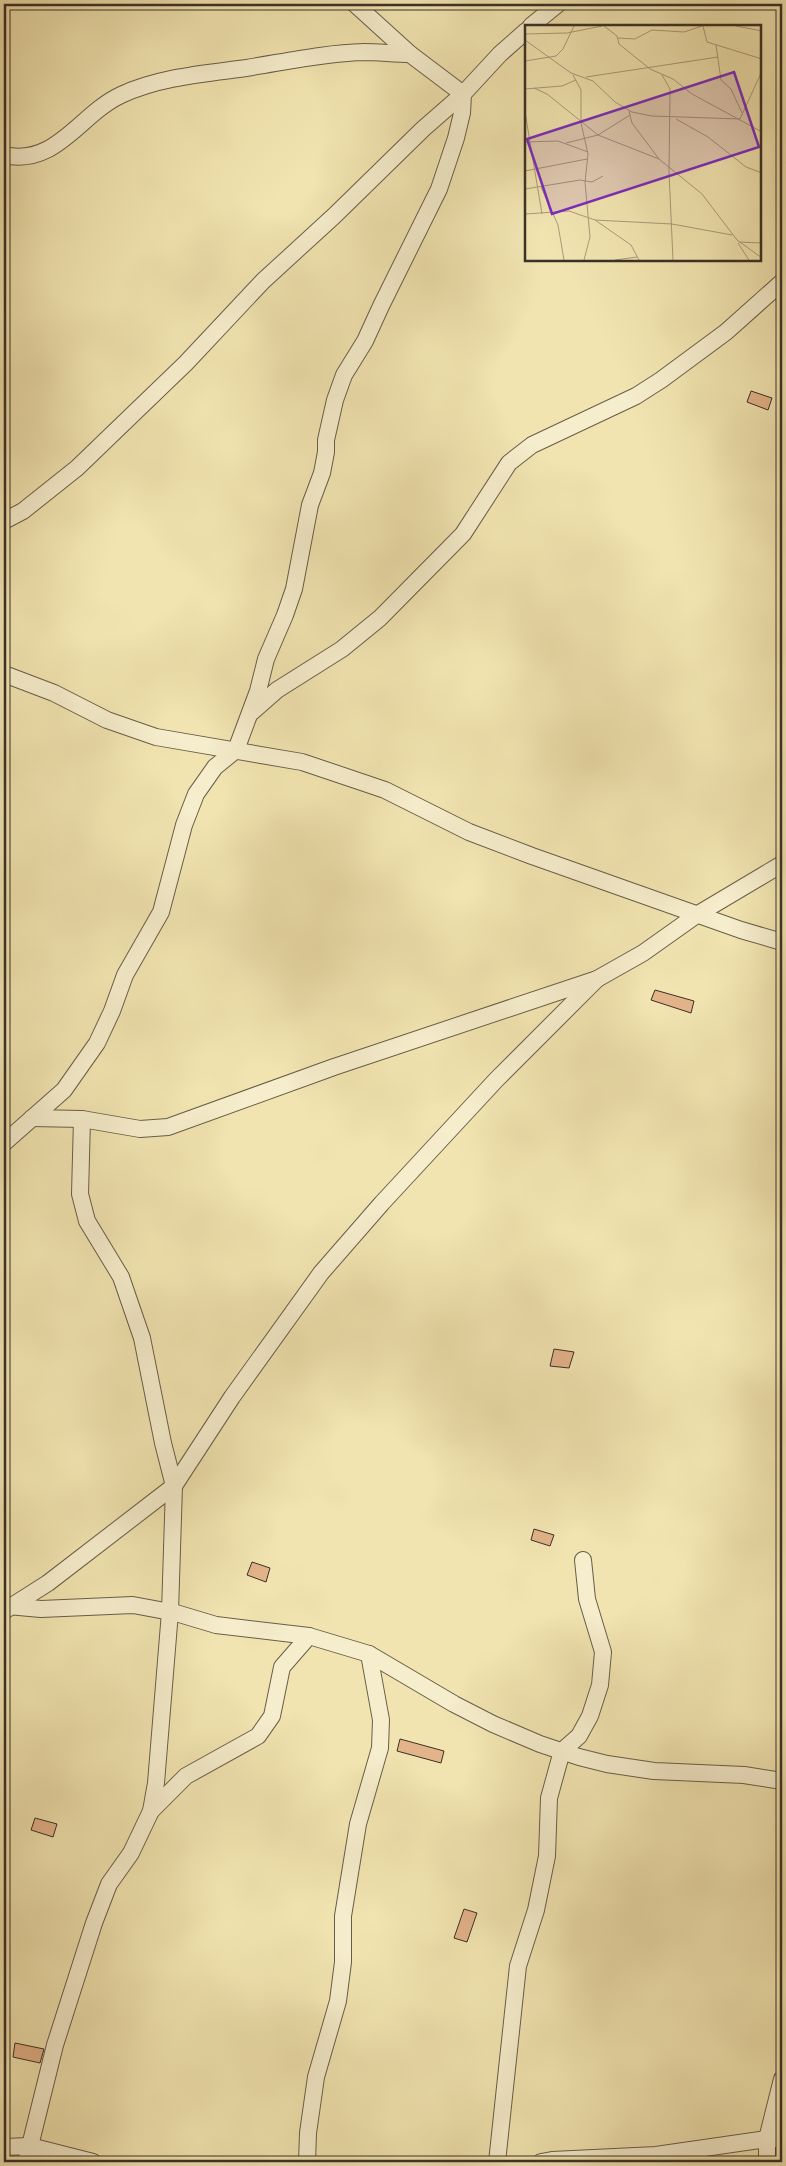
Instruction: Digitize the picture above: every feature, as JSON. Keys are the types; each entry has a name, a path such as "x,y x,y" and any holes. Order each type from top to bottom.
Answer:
{"street":[{"path":"355,4 410,54 463,94"},
{"path":"532,25 558,4"},
{"path":"4,521 23,511 76,468 186,363 263,280 334,216 423,128 463,94 500,54 525,32"},
{"path":"4,155 13,157 35,156 52,148 120,96 151,84 208,73 325,56 364,52 410,54"},
{"path":"4,1143 64,1090 97,1043 112,1011 125,975 161,912 184,825 196,794 215,767 236,750 258,691 266,659 294,589 310,505 322,473 326,440 335,400 344,374 365,341 380,306 439,189 458,130 462,114 463,94"},
{"path":"245,722 256,707 277,690 355,640 436,563 463,534 509,463 532,445 627,400 661,380 726,332 782,282"},
{"path":"4,674 54,693 107,720 133,730 156,736 302,762 385,790 469,832 741,930 782,942"},
{"path":"32,1118 82,1118 140,1129 168,1127 334,1067 597,979 643,954 698,914 782,864"},
{"path":"6,1608 48,1583 174,1486 232,1397 322,1273 382,1203 496,1080 597,979"},
{"path":"26,2162 55,2045 94,1923 109,1884 131,1853 151,1811 156,1783 170,1612 174,1486 163,1443 142,1338 121,1277 87,1221 80,1194 82,1118"},
{"path":"497,2162 518,1966 536,1910 547,1856 549,1798 562,1751 579,1736 590,1716 600,1686 604,1652 587,1599 583,1560"},
{"path":"6,1608 42,1609 133,1605 170,1612 216,1626 309,1636 369,1654 492,1724 562,1751 607,1764 654,1771 744,1775 782,1781"},
{"path":"151,1811 186,1776 258,1736 272,1716 282,1667 309,1636"},
{"path":"307,2162 308,2133 316,2077 338,2001 343,1962 343,1916 358,1824 380,1748 381,1720 369,1654"},
{"path":"767,2162 775,2139 782,2080"},
{"path":"541,2162 656,2155 775,2139"},
{"path":"4,2147 30,2146 93,2162"}],"building":[{"path":"751,391 772,398 768,410 747,402"},
{"path":"655,990 694,1001 691,1013 651,1000"},
{"path":"554,1349 574,1352 569,1368 550,1366"},
{"path":"534,1529 554,1535 550,1546 531,1540"},
{"path":"252,1562 270,1568 266,1582 247,1575"},
{"path":"400,1739 444,1751 441,1763 397,1751"},
{"path":"35,1818 57,1824 53,1837 31,1830"},
{"path":"464,1909 477,1913 467,1942 454,1938"},
{"path":"15,2043 44,2049 40,2063 13,2057"}]}
